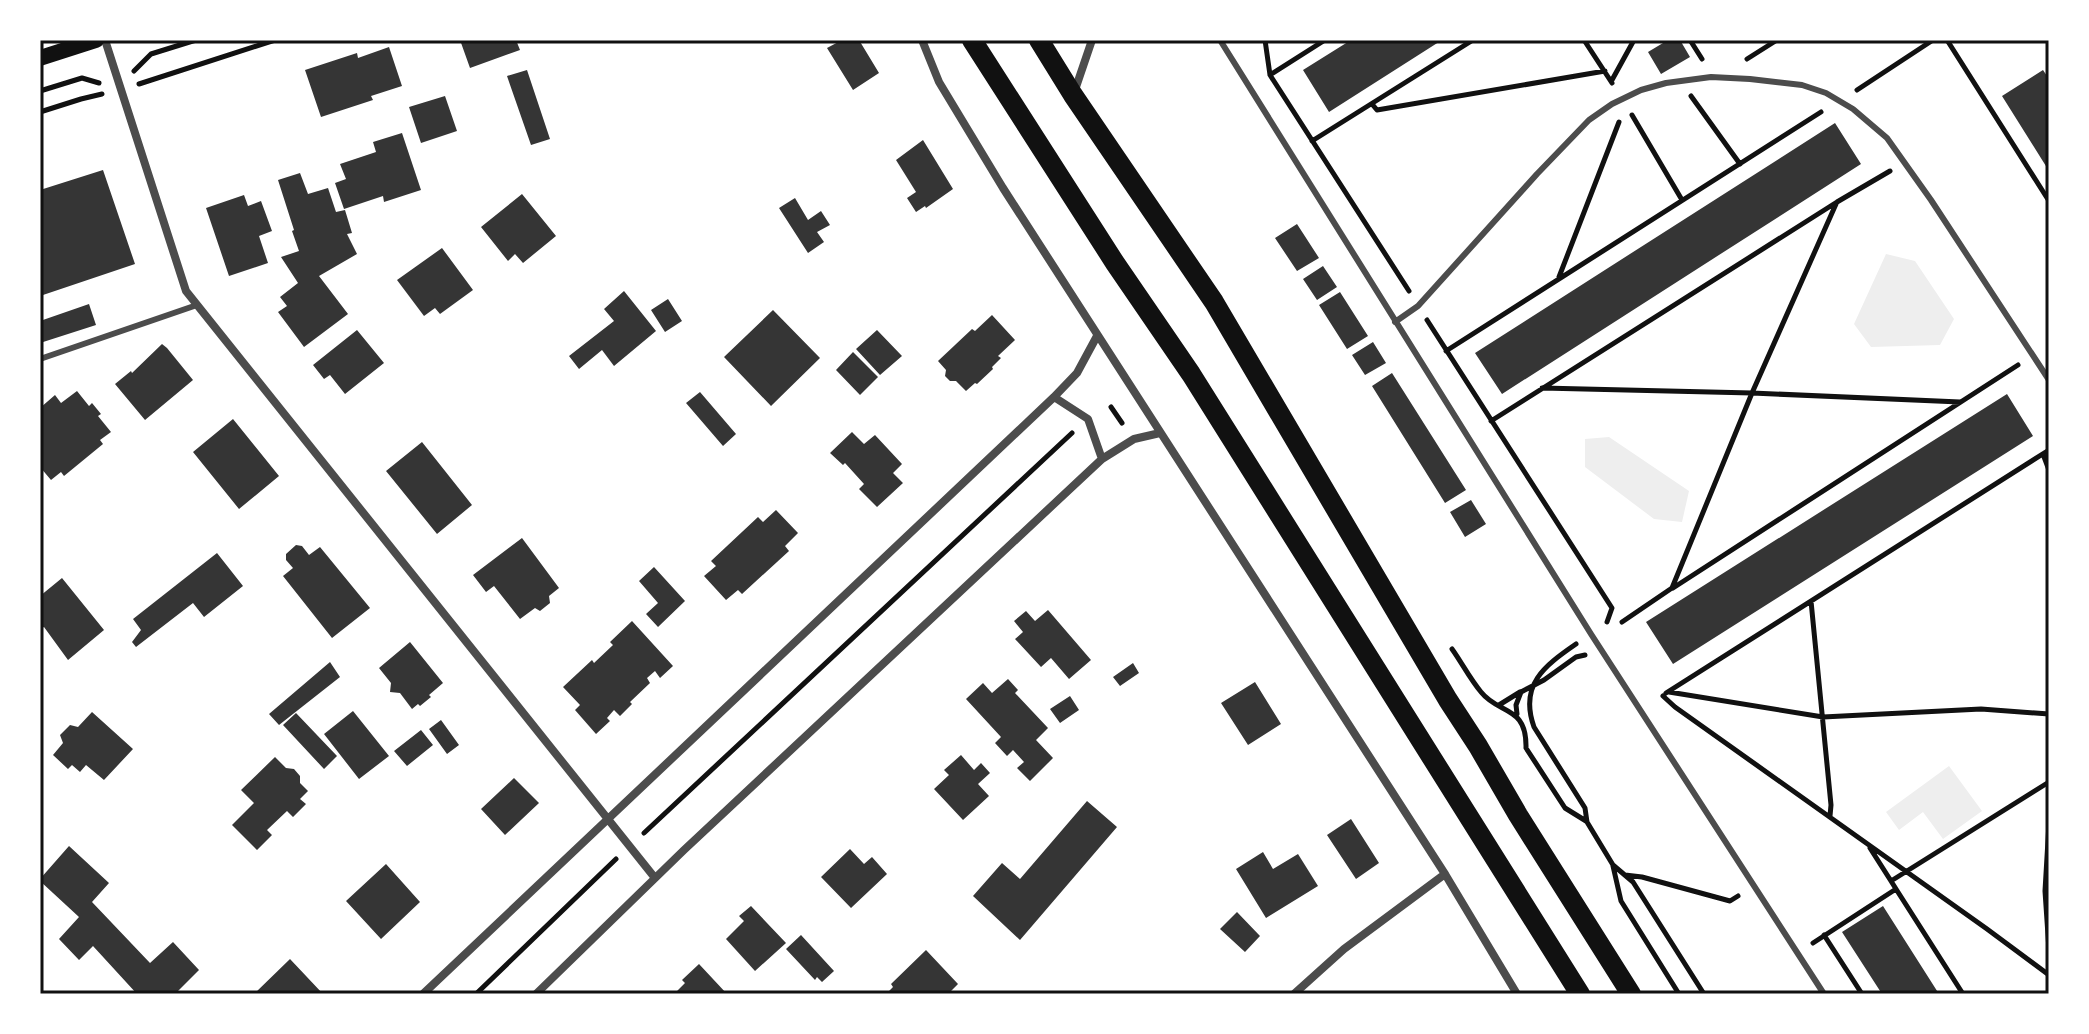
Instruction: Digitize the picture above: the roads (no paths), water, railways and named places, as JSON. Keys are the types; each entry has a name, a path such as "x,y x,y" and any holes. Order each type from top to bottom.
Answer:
{"main road":[{"path":"40,58 96,40"},
{"path":"972,40 1115,263 1191,374 1580,994"},
{"path":"1039,40 1214,302 1448,700 1631,994"}],"street":[{"path":"105,40 186,291 655,878"},
{"path":"922,40 939,82 1010,199 1445,874 1517,994"},
{"path":"1073,95 1092,40"},
{"path":"423,994 1054,397 1077,373 1097,336"},
{"path":"1054,397 1088,419 1102,459"},
{"path":"536,994 655,878 1102,459 1134,439 1160,433"},
{"path":"1294,994 1344,949 1445,874"}],"lane":[{"path":"1220,40 1591,634 1824,994"},
{"path":"1395,322 1418,306 1537,174 1589,120 1612,104 1625,101 1641,90 1680,81 1711,77 1765,80 1802,85 1826,93 1853,109 1887,138 2049,380"},
{"path":"40,359 197,305"}]}
